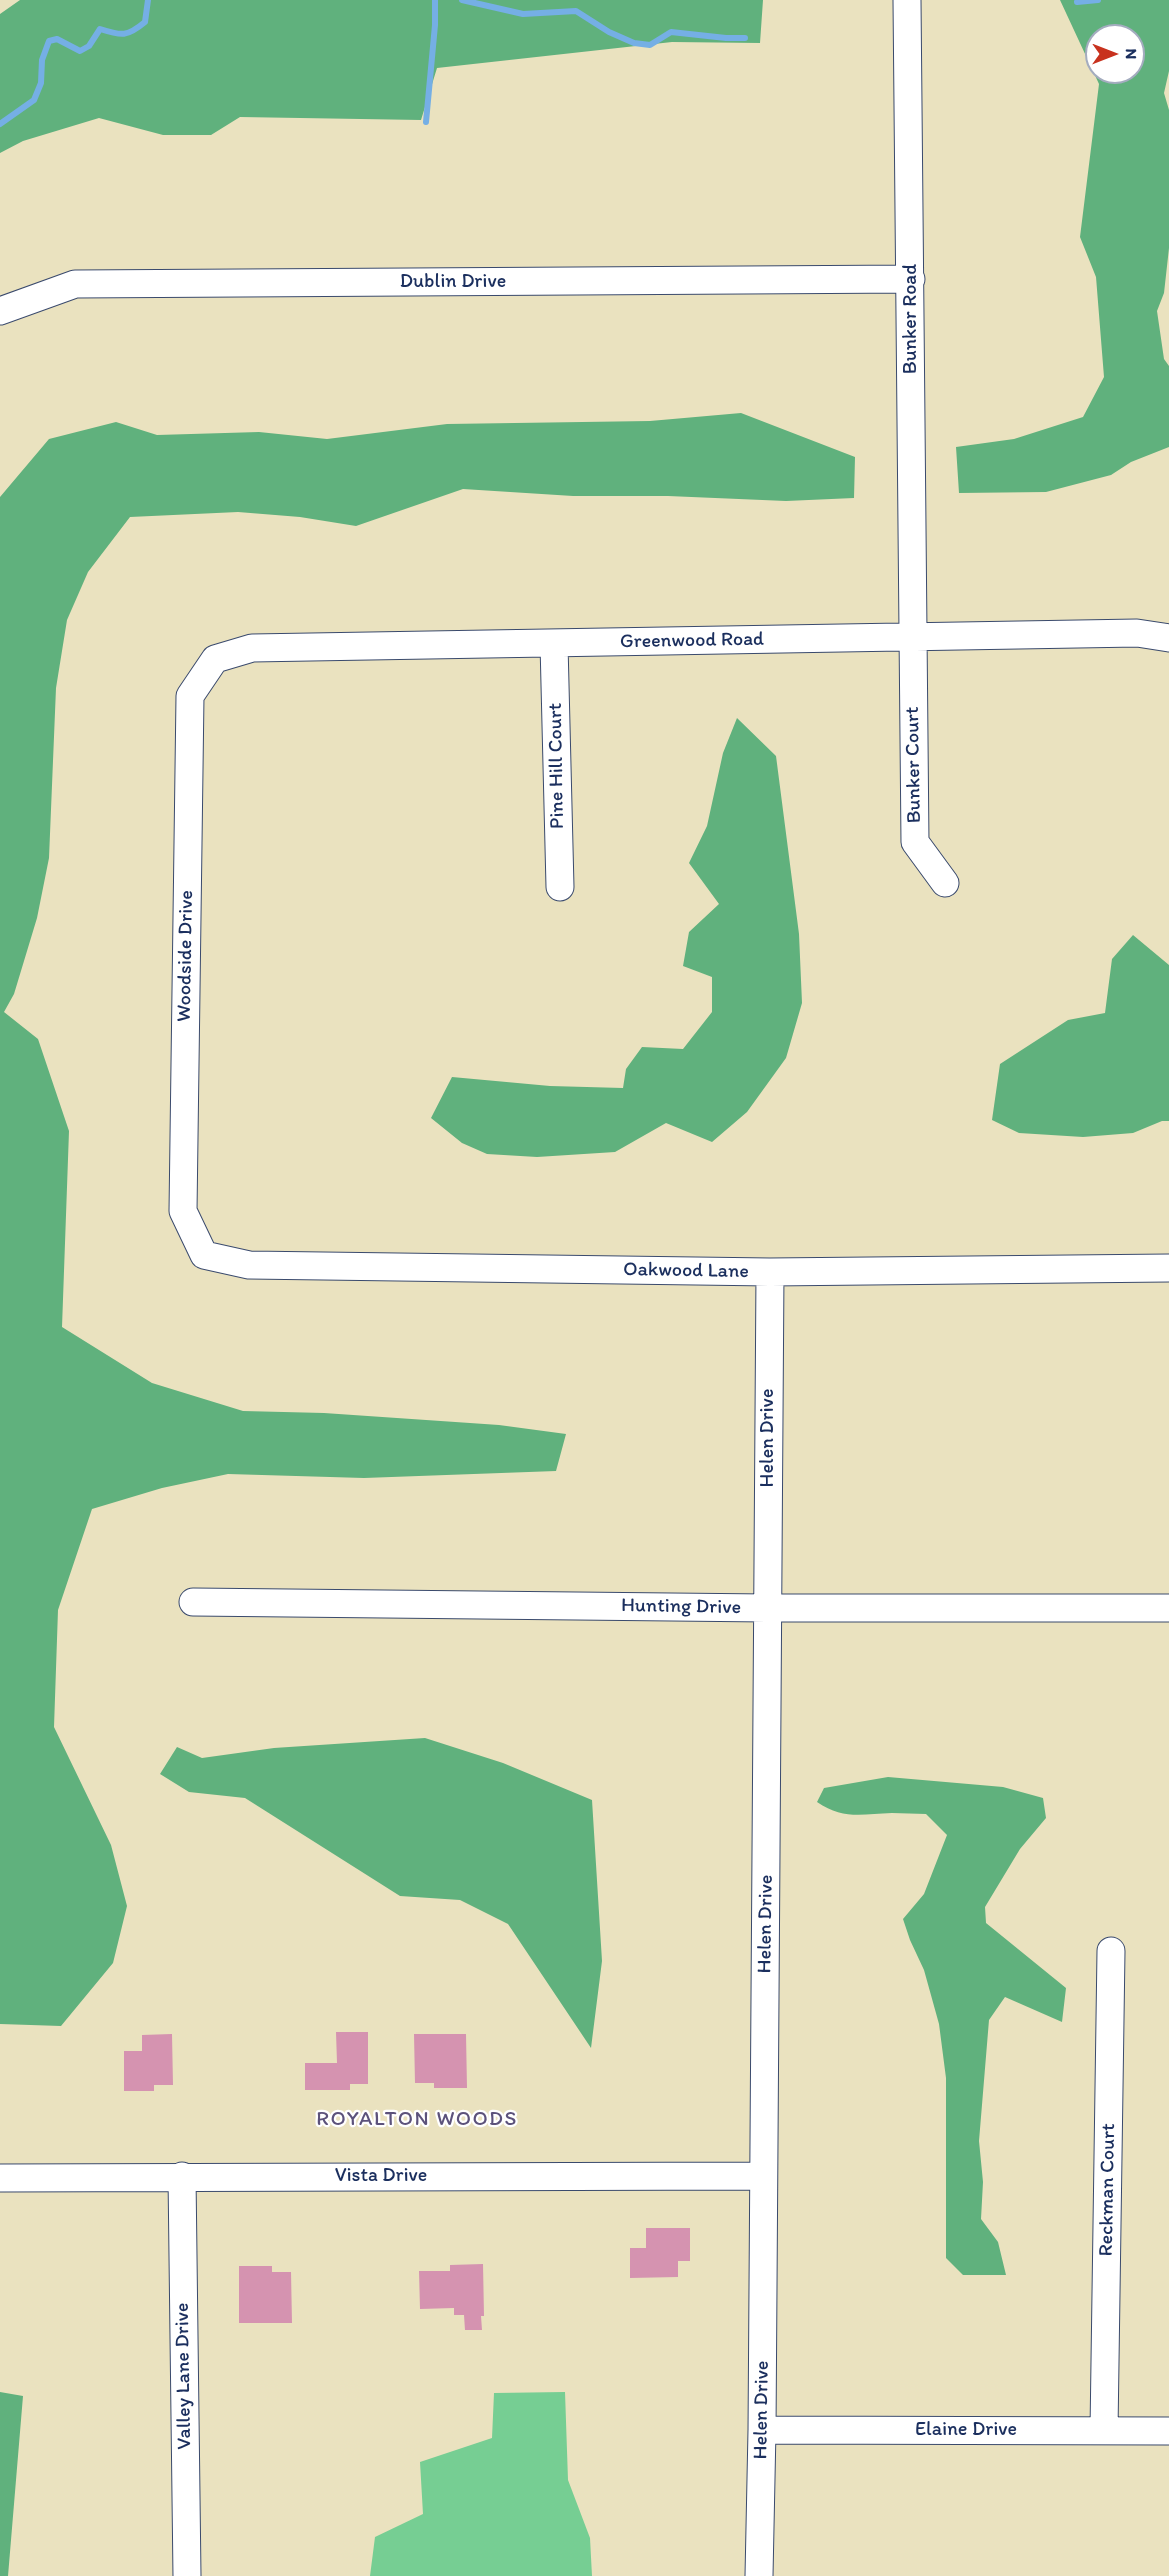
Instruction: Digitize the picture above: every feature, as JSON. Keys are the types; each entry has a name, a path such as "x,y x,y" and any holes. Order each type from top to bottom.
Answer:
{"street":[{"name":"Bunker Road","path":"907,0 911,279 911,637"},
{"name":"Dublin Drive","path":"0,311 75,284 911,279"},
{"name":"Greenwood Road","path":"215,659 252,648 1137,633 1169,638"},
{"name":"Bunker Court","path":"911,637 915,842 945,883"},
{"name":"Pine Hill Court","path":"554,644 560,887"},
{"name":"Woodside Drive","path":"204,1255 183,1211 190,696 215,659"},
{"name":"Oakwood Lane","path":"204,1255 249,1265 770,1272 1169,1268"},
{"name":"Helen Drive","path":"759,2576 770,1272"},
{"name":"Hunting Drive","path":"193,1602 767,1608 1169,1608"},
{"name":"Reckman Court","path":"1104,2430 1111,1951"},
{"name":"Valley Lane Drive","path":"182,2176 187,2576"},
{"name":"Vista Drive","path":"0,2178 762,2176"},
{"name":"Elaine Drive","path":"762,2430 1169,2431"}],"green space":[{"path":"20,0 763,0 760,43 672,42 437,68 421,120 240,117 211,135 163,135 99,118 23,141 0,153 0,14"},
{"path":"1060,0 1169,0 1169,71 1164,93 1169,110 1169,248 1164,293 1157,311 1164,359 1169,366 1169,447 1131,462 1111,475 1046,492 959,493 956,447 1014,439 1083,417 1104,377 1096,277 1080,237 1099,84 1145,84 1145,24 1085,24 1085,54"},
{"path":"741,413 855,457 854,498 786,501 668,496 573,496 463,489 356,526 300,517 238,512 130,517 88,572 67,620 56,688 49,858 37,918 14,994 4,1012 38,1039 69,1131 62,1327 152,1383 243,1411 324,1413 499,1425 566,1434 556,1471 364,1478 228,1474 162,1488 92,1509 58,1610 54,1727 111,1845 127,1906 113,1963 61,2026 0,2024 0,497 49,439 116,422 157,435 259,432 327,439 447,424 650,421"},
{"path":"737,718 776,756 799,934 802,1003 786,1058 747,1112 712,1142 666,1123 615,1152 537,1157 487,1154 462,1143 431,1118 452,1077 550,1086 623,1088 626,1069 642,1047 683,1049 712,1012 712,977 683,966 689,932 719,904 689,863 707,826 723,753"},
{"path":"1133,935 1169,965 1169,1121 1162,1121 1133,1133 1083,1137 1019,1133 992,1120 1000,1064 1068,1020 1105,1013 1112,959"},
{"path":"425,1738 503,1763 592,1800 602,1961 591,2048 508,1924 460,1900 400,1896 245,1798 189,1792 160,1774 177,1747 202,1758 274,1748"},
{"path":"888,1777 1003,1787 1043,1798 1046,1818 1020,1849 985,1907 986,1923 1066,1988 1062,2022 1005,1997 989,2020 979,2141 983,2182 981,2219 998,2242 1006,2275 963,2275 946,2258 946,2078 939,2024 924,1970 903,1919 924,1894 947,1835 926,1814 853,1815 826,1808 817,1802 824,1788"},
{"path":"0,2392 23,2396 8,2576 0,2576"},
{"path":"565,2392 568,2480 590,2538 592,2576 370,2576 375,2537 423,2514 420,2462 492,2438 494,2393"}],"building":[{"path":"336,2032 368,2032 368,2084 350,2084 350,2090 305,2090 305,2063 337,2063"},
{"path":"172,2034 173,2085 154,2085 154,2091 124,2091 124,2051 142,2051 142,2035"},
{"path":"414,2034 466,2034 467,2088 434,2088 434,2083 415,2083"},
{"path":"646,2228 690,2228 690,2261 678,2261 678,2277 630,2278 630,2248 646,2248"},
{"path":"483,2264 482,2330 465,2330 464,2315 454,2315 454,2308 420,2309 419,2271 450,2271 450,2265"},
{"path":"239,2266 272,2266 272,2272 291,2272 292,2323 239,2323"}],"waterway":[{"path":"0,124 34,100 41,83 42,60 49,41 57,39 80,51 89,46 100,29 119,34 129,33 145,22 148,0"},
{"path":"426,122 435,25 435,0"},
{"path":"462,0 523,14 576,11 609,32 634,43 650,45 671,32 745,38"},
{"path":"1077,2 1098,0"}],"district":[{"name":"ROYALTON WOODS","path":"417,2120"}]}
